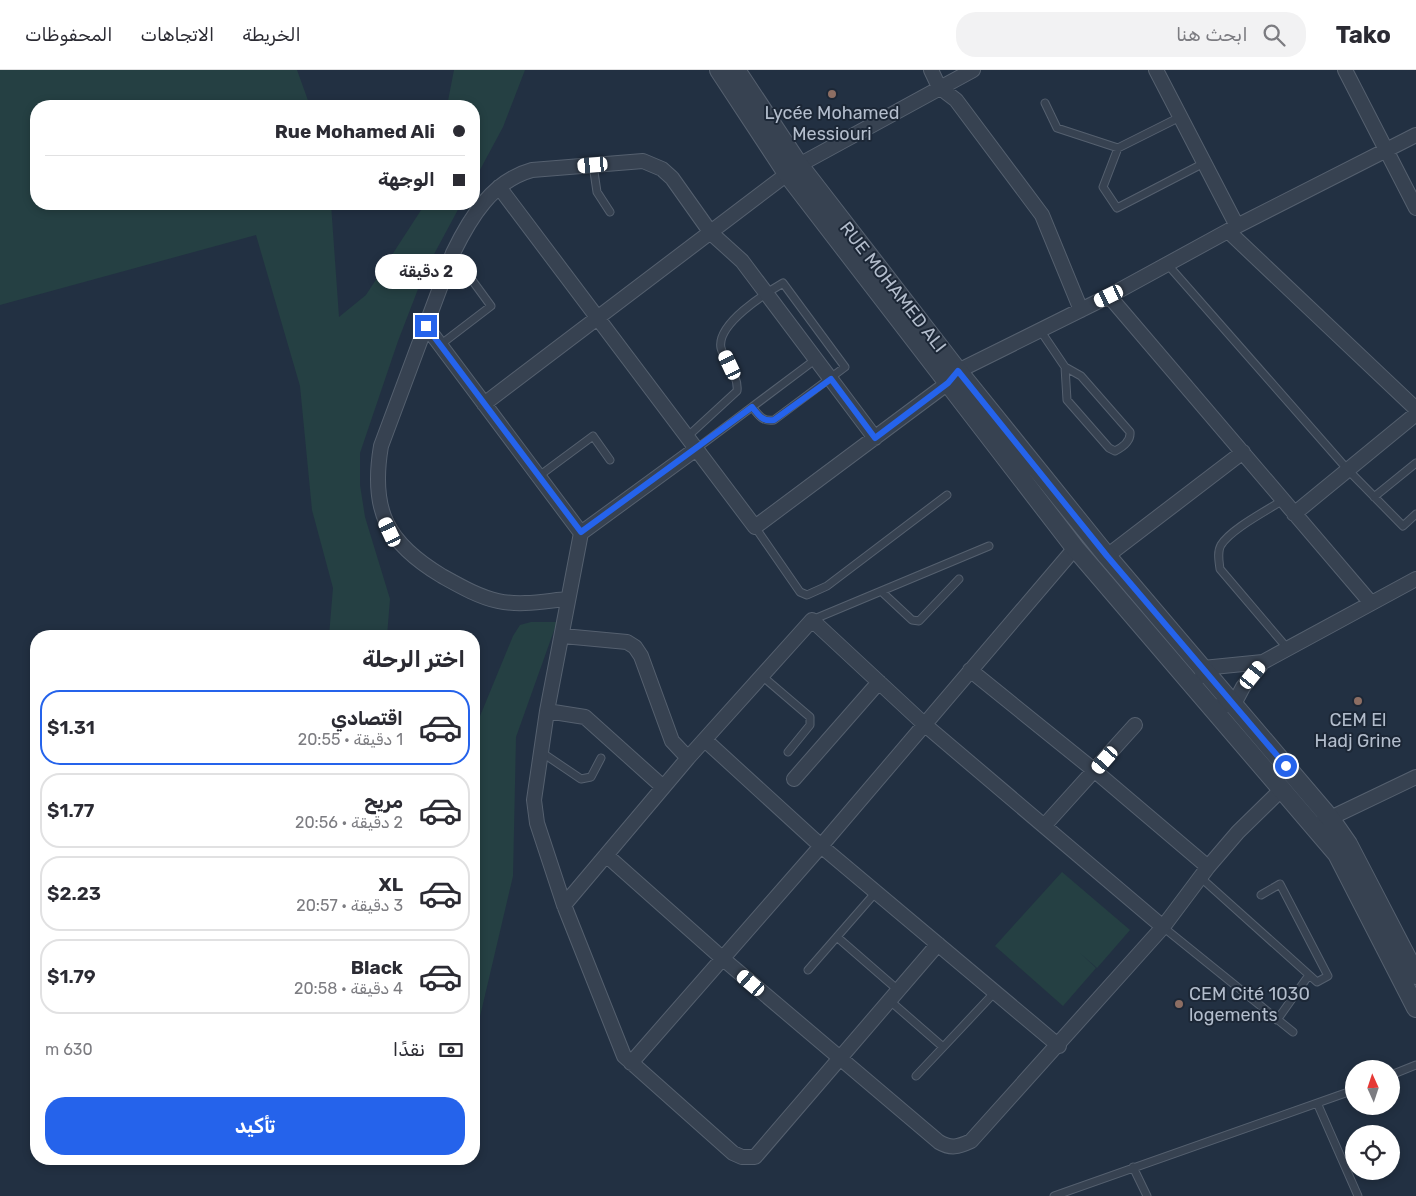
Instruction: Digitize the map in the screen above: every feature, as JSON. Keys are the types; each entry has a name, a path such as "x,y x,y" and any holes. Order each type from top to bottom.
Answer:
{"street":[{"path":"719,70 793,170"},
{"name":"RUE MOHAMED ALI","path":"736,70 793,170 953,377 1234,704 1322,822 1348,844 1413,964"},
{"path":"931,70 939,87 956,100 1042,214 1082,310"},
{"path":"484,404 793,170 939,87 973,70"},
{"path":"1156,70 1204,163 1232,228 1416,409"},
{"path":"1344,70 1416,208"},
{"path":"499,187 597,319 756,526 875,438 953,377 1168,265 1232,228 1416,135"},
{"path":"480,207 499,187 517,174 532,170 643,160 654,164 672,178 711,233 742,261 875,438"},
{"path":"478,210 465,229 453,254 381,446 377,470 378,493 383,516 390,532 401,546 425,566 479,596 498,602 520,604 567,599"},
{"path":"1109,296 1371,603"},
{"path":"426,326 581,532"},
{"path":"953,377 1075,548 1283,788 1322,822 1416,1008"},
{"path":"1294,514 1416,414"},
{"path":"696,449 581,532 567,599 563,636 547,712 534,800 537,823 564,905 620,1047 631,1064 733,1153 749,1158 755,1157 938,944"},
{"path":"1107,556 1243,452"},
{"path":"631,1064 821,846 1075,548"},
{"path":"1199,692 1203,668 1263,662 1416,579"},
{"path":"564,905 688,758 812,620 924,724 1163,927"},
{"path":"563,636 626,642 635,647 641,656 672,741 688,758"},
{"path":"1213,707 1234,704 1243,688 1263,662"},
{"path":"970,670 1095,771 1204,872"},
{"path":"794,780 878,682"},
{"path":"547,712 585,718 663,787"},
{"path":"1044,826 1135,725"},
{"path":"705,740 821,846 1059,1046"},
{"path":"1322,822 1416,777"},
{"path":"606,855 839,1058 939,1142 949,1148 959,1147 971,1141 1059,1046 1163,927 1204,872 1238,832 1283,788"}],"lane":[{"path":"1045,103 1057,128 1118,148"},
{"path":"1180,117 1118,148 1103,187 1117,208 1204,163"},
{"path":"593,165 597,192 610,212"},
{"path":"440,345 492,306 453,254"},
{"path":"1168,265 1348,470 1403,526 1416,514"},
{"path":"687,437 737,391 738,383 721,347 721,338 726,327 766,293 783,283 845,367 774,420 762,419 752,407"},
{"path":"1040,330 1065,367 1081,376 1130,432 1128,442 1121,448 1115,451 1109,448 1066,400 1065,367"},
{"path":"696,449 816,359"},
{"path":"538,476 593,436 610,460"},
{"path":"1374,496 1416,463"},
{"path":"756,526 800,592 807,595 827,586 947,495"},
{"path":"1283,500 1229,536 1220,546 1218,558 1220,569 1288,649"},
{"path":"812,620 989,546"},
{"path":"882,592 912,620 919,621 959,579"},
{"path":"762,676 810,717 810,725 788,752"},
{"path":"541,752 581,778 591,777 601,758"},
{"path":"1204,872 1317,982 1328,976 1280,884 1261,895"},
{"path":"808,970 876,892"},
{"path":"1163,927 1293,1032"},
{"path":"837,937 942,1047"},
{"path":"1277,1020 1309,975"},
{"path":"916,1076 995,992"},
{"path":"1400,1071 1416,1065"},
{"path":"1054,1196 1133,1167 1318,1105 1345,1094"},
{"path":"1318,1105 1358,1196"},
{"path":"1133,1167 1147,1196"},
{"path":"1074,1188 1079,1196"}],"green space":[{"path":"0,70 297,70 308,100 30,100 30,210 331,210 339,317 366,295 421,210 458,210 425,271 398,341 360,453 360,485 365,517 390,599 387,630 330,630 333,588 312,510 300,386 256,235 0,305"},
{"path":"454,70 525,70 503,127 480,170 480,100 448,100"},
{"path":"531,622 557,622 516,737 513,876 480,1016 480,716 513,636 520,625"},
{"path":"1062,872 1130,930 1097,968 1080,953 1096,968 1063,1006 995,946"}],"place":[{"name":"Lycée Mohamed Messiouri","path":"832,94"},
{"name":"CEM El Hadj Grine","path":"1358,701"},
{"name":"CEM Cité 1030 logements","path":"1179,1004"}],"route":[{"path":"426,326 581,532 752,407 762,419 774,420 831,379 875,438 948,383 958,371 1107,556 1286,766"}]}
